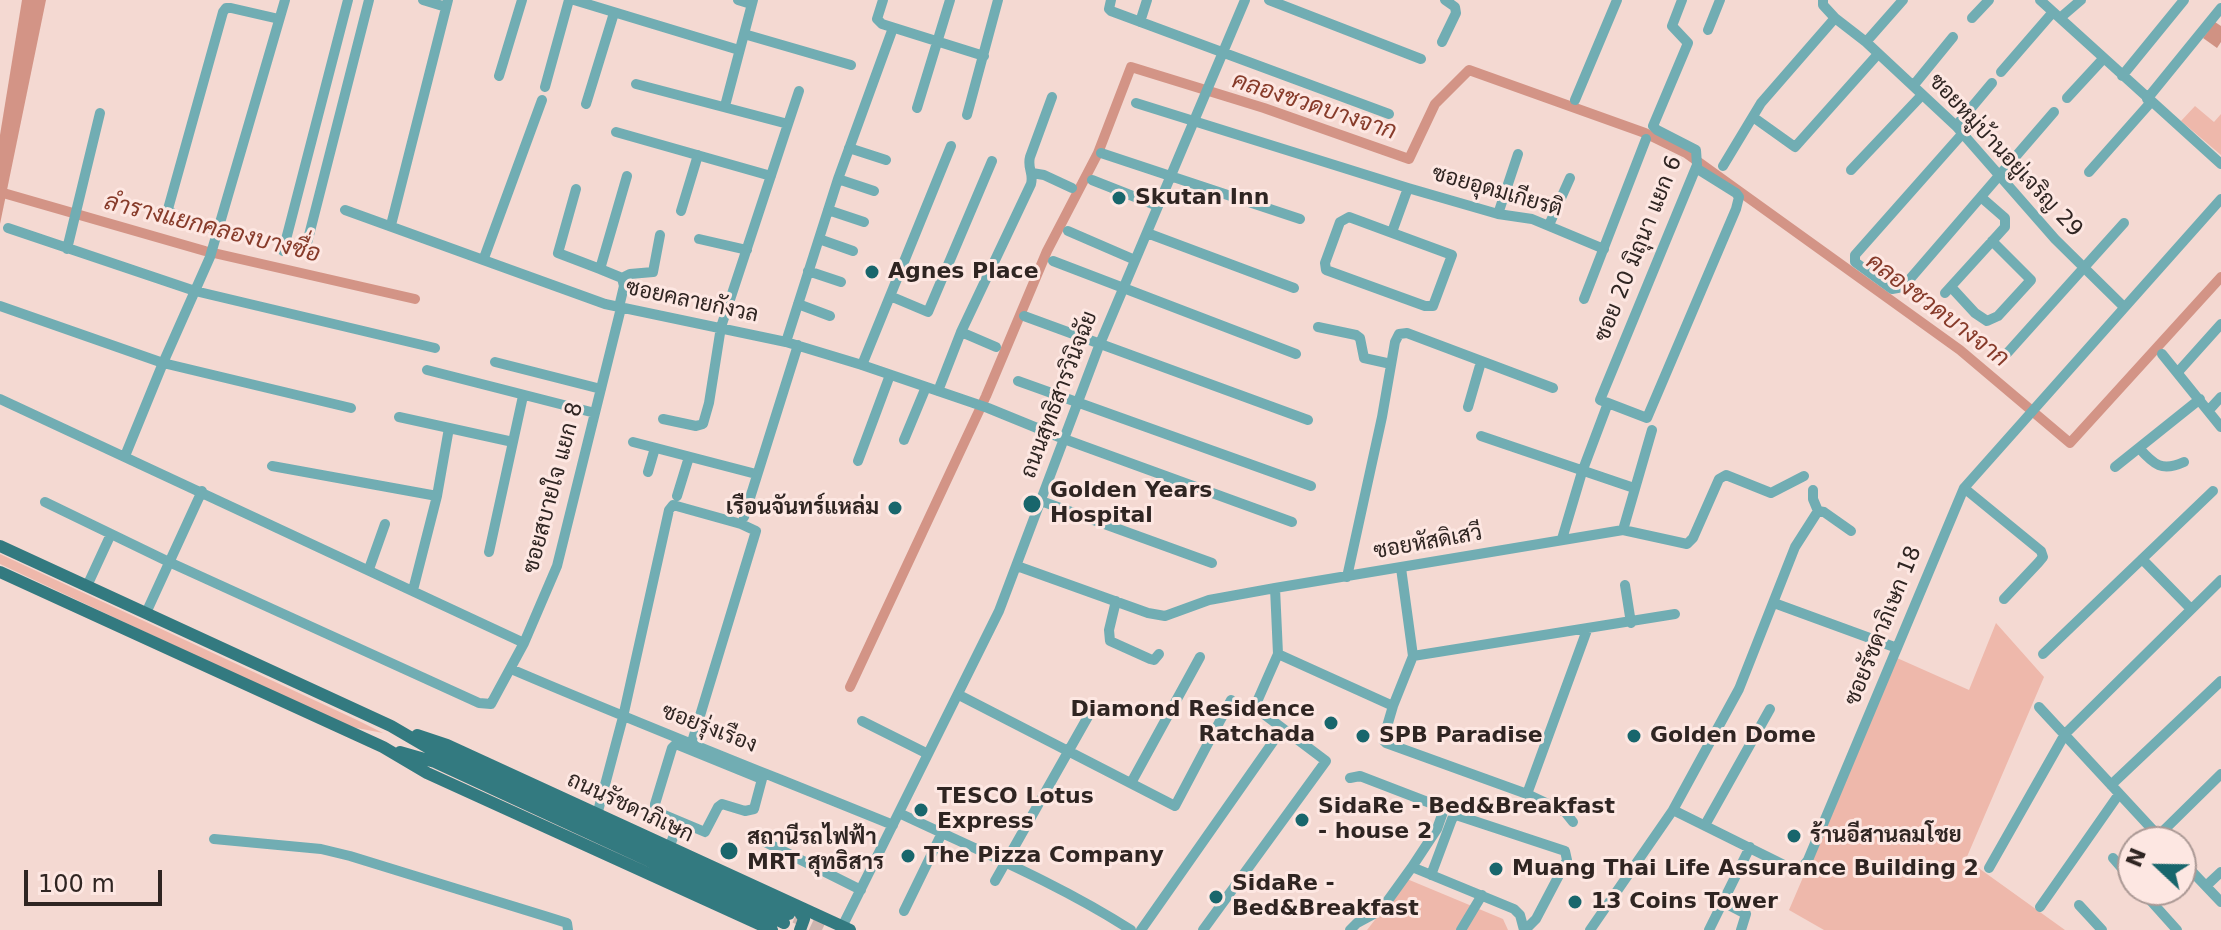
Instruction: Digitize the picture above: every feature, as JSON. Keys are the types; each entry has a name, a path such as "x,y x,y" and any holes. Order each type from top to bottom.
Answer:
{"main road":[{"name":"ถนนรัชดาภิเษก","path":"0,546 391,726 439,754 785,918"},
{"name":"ถนนรัชดาภิเษก","path":"0,572 383,747 435,762 785,918 844,929"},
{"name":"ถนนรัชดาภิเษก","path":"391,726 447,745 669,848 785,918"},
{"path":"785,918 804,919 800,930"}],"street":[{"path":"125,456 212,254 285,0"},
{"path":"283,251 348,0"},
{"path":"306,247 369,0"},
{"path":"391,225 447,4 423,0"},
{"path":"499,76 522,0"},
{"path":"725,106 752,2 738,0"},
{"path":"883,0 877,19 893,28 984,56"},
{"path":"917,108 950,0"},
{"path":"967,115 998,0"},
{"path":"1111,0 1111,11 1389,114"},
{"path":"1140,22 1147,0"},
{"name":"ถนนสุทธิสารวินิจฉัย","path":"844,929 995,619 1099,346 1245,0"},
{"path":"1269,0 1421,59"},
{"path":"1442,42 1456,13 1455,7 1445,0"},
{"path":"1575,100 1617,0"},
{"name":"ซอย 20 มิถุนา แยก 6","path":"1562,539 1582,472 1608,403 1600,400 1697,167 1698,152 1653,126 1688,43 1672,26 1682,0"},
{"path":"1708,30 1720,0"},
{"name":"ซอยหมู่บ้านอยู่เจริญ 29","path":"1823,0 1823,5 1835,18 1866,42 1959,129 2083,268 2124,307"},
{"path":"1866,42 1903,0"},
{"path":"1972,18 1989,0"},
{"path":"2040,0 2221,164"},
{"path":"2001,72 2057,15 2072,11 2081,0"},
{"path":"2122,76 2184,0"},
{"path":"545,87 578,1 739,50"},
{"path":"219,231 174,215 168,209 223,12 231,8 279,19"},
{"path":"2089,172 2221,8"},
{"path":"586,104 614,13"},
{"path":"1723,166 1761,103 1835,18"},
{"path":"786,342 838,179 893,28"},
{"path":"744,34 851,65"},
{"path":"1913,86 1953,37"},
{"path":"1753,117 1795,147 1878,54"},
{"path":"2067,98 2103,59"},
{"path":"1992,83 1959,129 1857,250 1855,262 1892,289 1900,289 2054,112"},
{"path":"636,84 788,124"},
{"path":"663,419 696,426 703,424 721,327 799,91"},
{"path":"1851,170 1922,95"},
{"path":"938,391 961,332 1031,184 1030,157 1052,97"},
{"path":"484,258 542,100"},
{"name":"ซอยอุดมเกียรติ","path":"1136,103 1408,188 1498,214 1522,216 1604,249"},
{"path":"67,249 100,113"},
{"path":"616,132 771,176"},
{"path":"1584,299 1646,139"},
{"path":"862,365 951,146"},
{"path":"849,148 886,160"},
{"path":"1101,153 1300,219"},
{"path":"1498,214 1518,154"},
{"path":"681,211 698,155"},
{"path":"890,296 928,312 992,161"},
{"path":"1608,403 1647,418 1736,209 1739,197 1736,193 1697,167"},
{"path":"1032,173 1072,188"},
{"path":"600,269 627,176"},
{"path":"1549,225 1570,178"},
{"path":"838,179 874,191"},
{"path":"1092,180 1158,206"},
{"path":"1392,232 1408,188"},
{"path":"576,189 558,253 622,278 630,274 653,272 660,235"},
{"path":"1982,198 2007,223 1948,290 1987,321 1998,316 2031,280 1992,241"},
{"name":"ซอยรัชดาภิเษก 18","path":"1673,810 1790,868 1801,869 1808,860 1964,488 2221,199"},
{"name":"ซอยคลายกังวล","path":"345,210 620,307 786,342 862,365 988,408 1064,439"},
{"path":"828,210 864,222"},
{"path":"1349,217 1392,232 1452,255 1433,306 1425,306 1326,270 1325,263 1342,219 1349,217"},
{"path":"2001,360 2124,223"},
{"path":"8,228 195,291 435,348"},
{"path":"1068,231 1135,260"},
{"path":"1147,233 1294,288"},
{"path":"699,239 747,250"},
{"path":"819,239 853,251"},
{"path":"1053,261 1296,354"},
{"path":"808,271 841,282"},
{"name":"ซอยสบายใจ แยก 8","path":"169,562 479,703 491,704 524,643 557,566 620,307 624,286 622,278"},
{"path":"798,304 830,316"},
{"path":"0,306 163,363 351,408"},
{"path":"1024,316 1308,420"},
{"path":"2178,372 2221,324"},
{"path":"1318,327 1356,335 1360,338 1364,358 1391,364"},
{"path":"961,332 996,347"},
{"path":"1347,577 1396,336 1407,333 1553,388"},
{"path":"744,517 798,345"},
{"path":"2162,354 2221,427"},
{"path":"495,362 601,389"},
{"path":"1468,407 1481,362"},
{"path":"427,370 595,413"},
{"path":"858,461 890,375"},
{"path":"1018,381 1311,486"},
{"path":"904,440 926,387"},
{"path":"489,552 523,396"},
{"path":"2209,410 2221,397"},
{"path":"0,399 524,643"},
{"path":"2115,467 2200,399"},
{"path":"399,417 513,442"},
{"path":"413,590 437,496 449,428"},
{"path":"1623,530 1652,430"},
{"path":"1481,436 1634,488"},
{"path":"1064,439 1292,522"},
{"path":"633,442 756,474"},
{"path":"648,472 655,448"},
{"path":"2139,448 2159,466 2171,468 2184,462"},
{"path":"677,496 689,457"},
{"path":"272,466 437,496"},
{"name":"ซอยหัสดิเสวี","path":"1017,566 1148,613 1165,616 1209,600 1623,530 1687,544 1693,538 1722,476 1771,493 1804,476"},
{"path":"1964,488 2041,551 2043,557 2004,599"},
{"path":"1813,490 1818,511"},
{"path":"146,613 202,491"},
{"path":"2043,654 2213,491"},
{"path":"1041,501 1212,563"},
{"path":"45,502 169,562"},
{"path":"597,815 623,717 669,510 677,505 753,527 756,531 692,742"},
{"path":"1818,511 1851,531"},
{"path":"1590,930 1673,810 1739,689 1795,547 1818,511"},
{"path":"369,569 385,524"},
{"path":"87,586 111,534"},
{"path":"2142,559 2191,609"},
{"path":"1401,568 1413,656 1393,706 1384,735 1386,743 1527,794 1565,812 1573,822"},
{"path":"1989,868 2065,734 2221,580"},
{"path":"1625,585 1631,623"},
{"path":"1203,930 1326,761 1262,715 1256,704 1278,654 1275,588"},
{"path":"1116,601 1109,630 1110,641 1150,659 1154,660 1159,654"},
{"path":"1774,603 1897,648"},
{"path":"1413,656 1675,614"},
{"path":"1527,794 1587,630"},
{"path":"1278,654 1393,706"},
{"path":"1131,783 1200,657"},
{"name":"ซอยรุ่งเรือง","path":"511,669 893,825"},
{"path":"2040,907 2115,790 2221,681"},
{"path":"959,695 1173,806 1177,805 1231,700"},
{"path":"2039,707 2149,826"},
{"path":"1705,825 1770,709"},
{"path":"995,881 1090,713"},
{"path":"862,721 928,754"},
{"path":"1141,930 1282,729"},
{"path":"676,744 762,779 754,809 750,811 722,804 705,832 679,822 654,808 672,748 676,744"},
{"path":"2173,826 2221,774"},
{"path":"1350,778 1360,776 1438,806 1443,812 1437,829 1381,910 1350,930"},
{"path":"899,813 1006,862 1098,909 1131,930"},
{"path":"1412,867 1431,875 1482,895 1514,909 1520,915 1524,930 1536,919 1567,860 1565,851 1456,815 1431,875"},
{"path":"669,848 679,822"},
{"path":"904,911 942,833"},
{"path":"757,838 861,890"},
{"path":"214,839 321,849 568,927"},
{"path":"1709,930 1750,847"},
{"path":"2113,858 2117,862"},
{"path":"2206,886 2221,872"},
{"path":"2197,877 2221,902"},
{"path":"1461,930 1482,895"},
{"path":"1723,902 1746,914 1741,930"},
{"path":"2079,905 2102,930"},
{"path":"2155,906 2177,930"}],"shaded area":[{"path":"22,0 46,0 0,224 0,135"},
{"path":"2215,22 2221,26 2221,42 2217,48 2203,38"},
{"path":"2195,106 2214,122 2221,114 2221,155 2181,121"},
{"path":"0,554 383,733 346,726 0,564"},
{"path":"1996,623 2044,677 1966,859 2065,930 1824,930 1789,910 1897,658 1969,690"},
{"path":"1407,879 1503,919 1508,930 1367,930"}],"waterway":[{"name":"คลองชวดบางจาก","path":"850,687 986,396 1047,251 1098,153 1131,67 1264,108 1409,159 1435,104 1469,70 1645,133 1686,153 1960,350 2070,443 2221,277"},
{"name":"ลำรางแยกคลองบางซื่อ","path":"0,192 205,251 415,299"}],"tunnel":[{"path":"795,917 823,930"}],"place":[{"name":"Skutan Inn","path":"1119,198"},
{"name":"Agnes Place","path":"872,272"},
{"name":"Golden Years Hospital","path":"1032,504"},
{"name":"เรือนจันทร์แหล่ม","path":"895,508"},
{"name":"Diamond Residence Ratchada","path":"1331,723"},
{"name":"SPB Paradise","path":"1363,736"},
{"name":"Golden Dome","path":"1634,736"},
{"name":"TESCO Lotus Express","path":"921,810"},
{"name":"SidaRe - Bed&Breakfast - house 2","path":"1302,820"},
{"name":"ร้านอีสานลมโชย","path":"1794,836"},
{"name":"สถานีรถไฟฟ้า MRT สุทธิสาร","path":"729,851"},
{"name":"The Pizza Company","path":"908,856"},
{"name":"Muang Thai Life Assurance Building 2","path":"1496,869"},
{"name":"SidaRe - Bed&Breakfast","path":"1216,897"},
{"name":"13 Coins Tower","path":"1575,902"}]}
